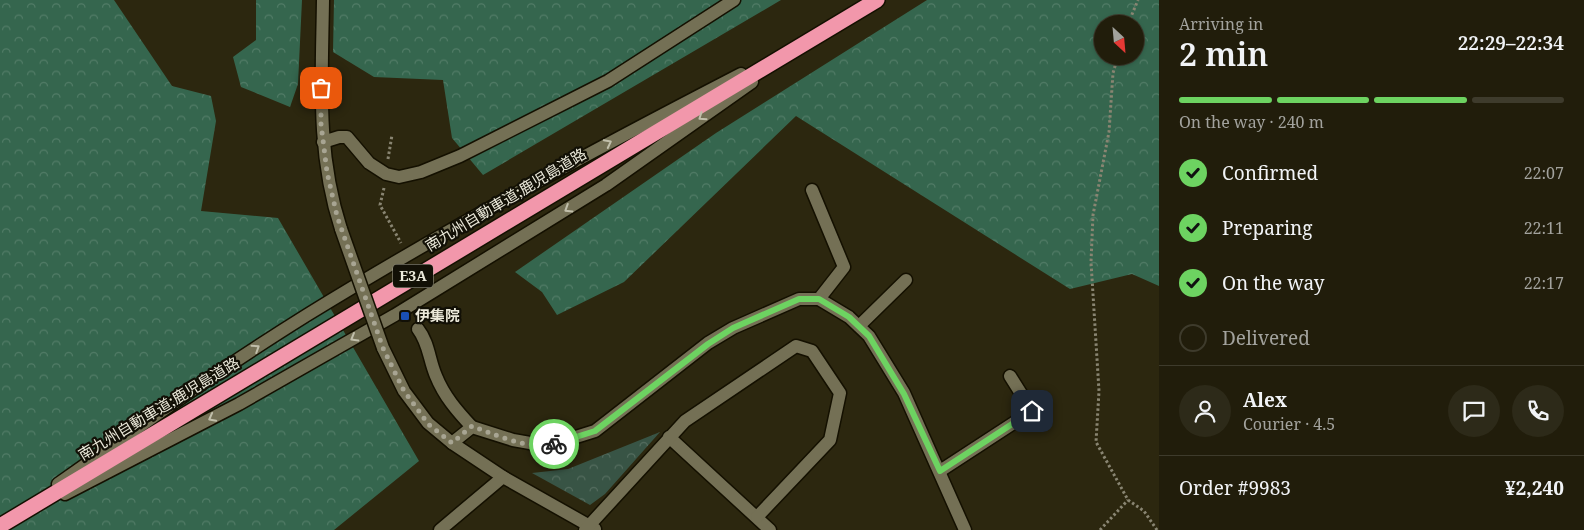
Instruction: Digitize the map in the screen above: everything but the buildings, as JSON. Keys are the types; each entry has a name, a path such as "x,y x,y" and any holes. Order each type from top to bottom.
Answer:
{"highway":[{"name":"南九州自動車道;鹿児島道路","path":"0,526 877,0"}],"street":[{"path":"323,0 321,124 327,172 341,229 383,348 404,391 428,424 452,443 503,477 591,529 669,437 685,421 796,346 812,351 840,393 830,440 757,517"},
{"path":"323,142 339,137 347,137 369,163 386,174 399,177 421,172 460,156 608,81 734,0"},
{"path":"0,526 230,408 395,315 606,185 828,29"},
{"path":"0,526 196,387 308,315 475,216 590,152 828,29"},
{"path":"812,190 844,267 819,299"},
{"path":"858,326 906,280"},
{"path":"418,329 426,338 436,375 450,404 472,426 513,440 547,446 595,431 708,344 733,328 799,299 819,299 849,317 869,336 904,394 940,471 964,530"},
{"path":"940,471 1032,411 1010,376"},
{"path":"452,443 472,426"},
{"path":"669,437 770,530"},
{"path":"440,530 503,477"}],"path":[{"path":"1132,15 1138,0"},
{"path":"1115,65 1113,73 1109,132 1093,214 1091,262 1098,391 1096,442 1128,500 1144,511 1157,530"},
{"path":"392,135 380,205 405,250"},
{"path":"1100,530 1128,500"}],"green space":[{"path":"0,0 114,0 172,86 211,96 216,121 201,211 278,218 419,461 334,530 0,530"},
{"path":"256,0 302,0 298,84 290,107 241,87 233,57 256,40"},
{"path":"334,0 781,0 483,175 452,138 443,80 374,77 333,52"},
{"path":"927,0 1159,0 1159,286 1132,274 1070,289 796,116 624,282 557,315 542,292 515,272 716,133"},
{"path":"660,432 605,494 590,505 532,473 568,469"}],"way so far":[{"path":"321,88 321,124 327,172 337,216 383,348 404,391 428,424 452,443 472,426 513,440 547,446 554,444"}],"place":[{"name":"伊集院","path":"405,316"}],"route":[{"path":"554,444 595,431 708,344 733,328 799,299 819,299 849,317 869,336 904,394 940,471 1032,411"}]}
